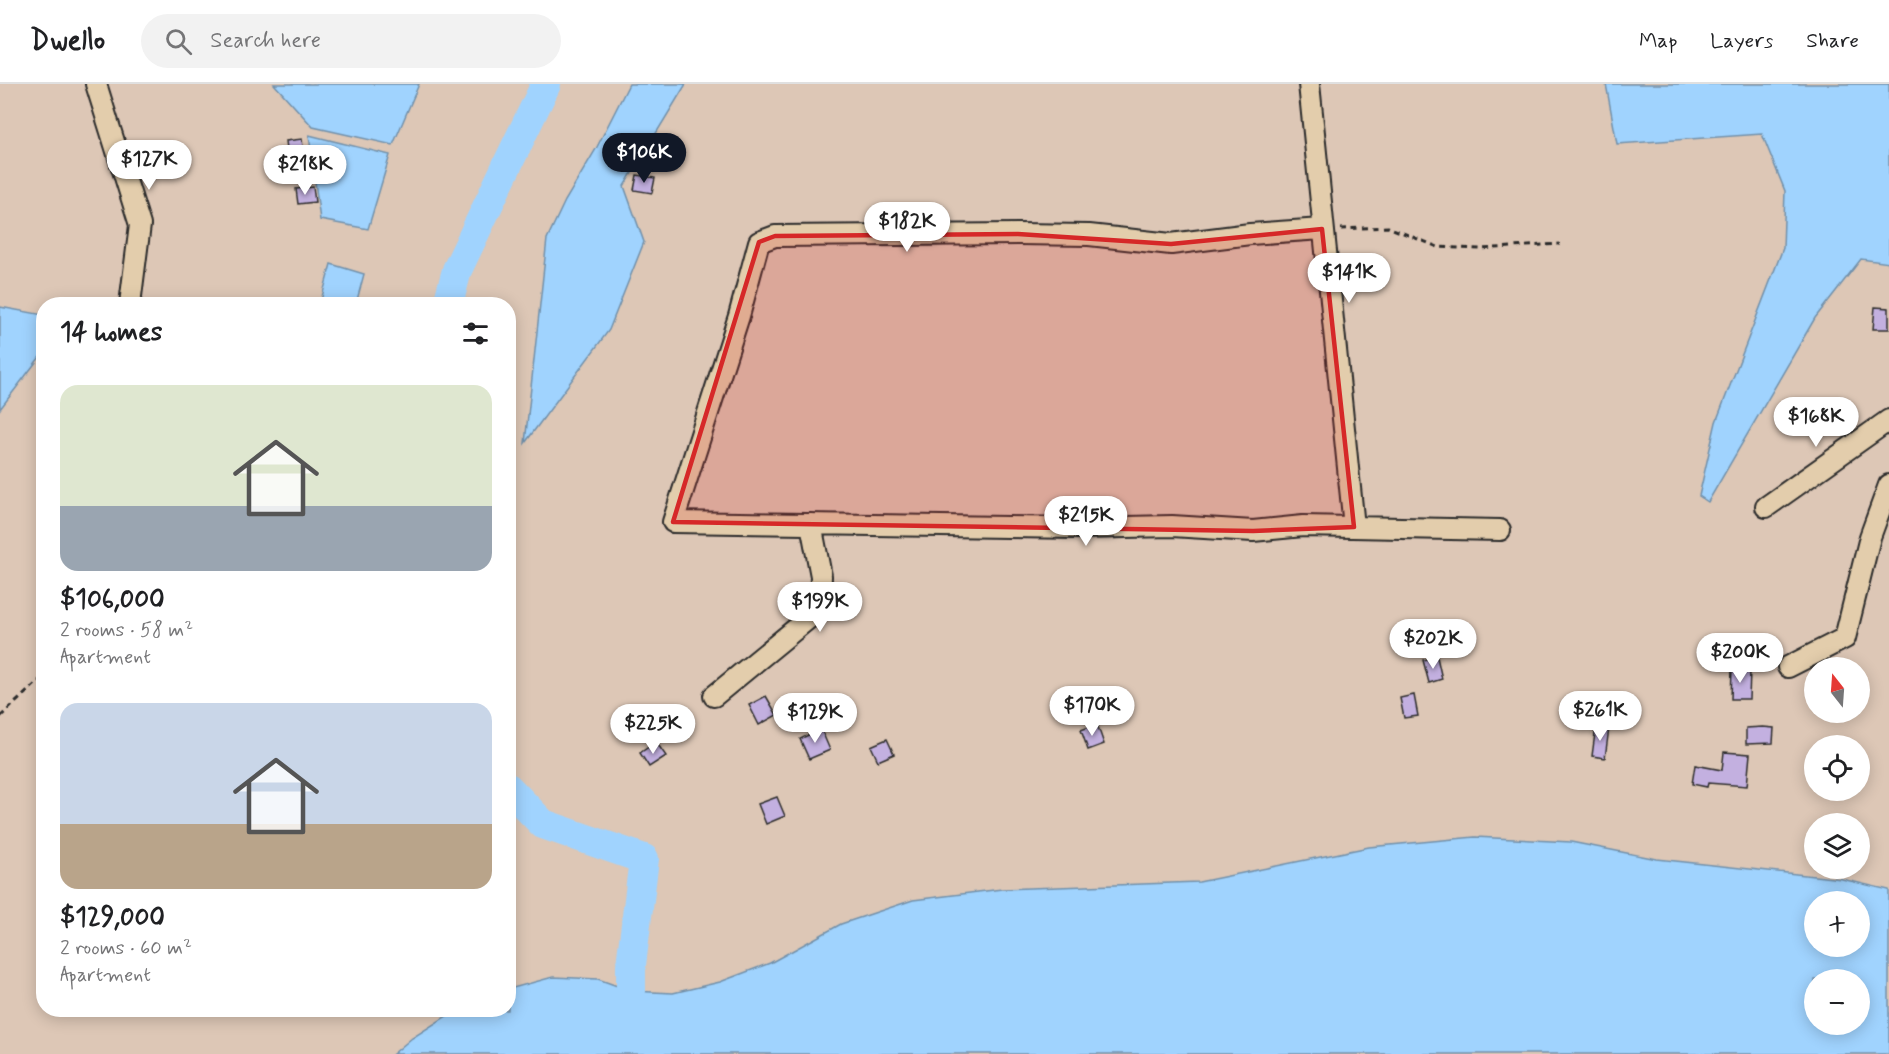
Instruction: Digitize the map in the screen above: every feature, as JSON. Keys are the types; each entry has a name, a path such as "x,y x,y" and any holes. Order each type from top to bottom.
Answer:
{"street":[{"path":"96,84 140,225 131,297"},
{"path":"1309,84 1354,527"},
{"path":"1322,229 1250,234 1171,244 1089,235 1018,234 775,236 759,242 739,316 673,522 1079,528 1172,526 1253,531 1303,526 1500,530"},
{"path":"1766,507 1889,420"},
{"path":"1788,667 1845,638 1870,537 1889,484"},
{"path":"714,696 820,609 821,576 811,524"}],"path":[{"path":"1322,229 1388,227 1438,247 1480,249 1560,244"},
{"path":"0,717 36,683"}],"highlighted area":[{"path":"1322,229 1354,527 1253,531 673,522 759,242 775,236 1018,234 1171,244"}],"water":[{"path":"274,84 419,84 393,145 313,127"},
{"path":"629,84 686,84 624,186 644,242 609,330 525,443 547,239 565,201 596,149"},
{"path":"1606,84 1889,84 1889,263 1861,259 1815,318 1708,502 1699,496 1716,422 1783,248 1785,191 1762,134 1617,144"},
{"path":"309,135 390,155 368,229 320,220"},
{"path":"331,264 364,274 358,297 322,297"},
{"path":"0,307 36,314 36,362 0,409"},
{"path":"1475,837 1571,842 1657,859 1804,875 1804,879 1842,879 1889,890 1889,1054 393,1054 412,1038 445,1017 516,1017 516,987 553,977 598,979 631,991 673,993 720,982 770,963 841,924 913,900 1002,889 1199,882 1369,847"}],"building":[{"path":"302,139 305,163 289,165 286,141"},
{"path":"637,175 655,178 652,193 634,190"},
{"path":"313,187 315,202 298,204 296,189"},
{"path":"1875,307 1889,308 1889,329 1873,329"},
{"path":"1437,657 1442,679 1429,683 1423,660"},
{"path":"1732,669 1750,670 1749,699 1731,699"},
{"path":"1414,695 1418,716 1404,718 1400,698"},
{"path":"766,696 777,715 759,725 749,705"},
{"path":"1097,724 1104,744 1088,750 1081,730"},
{"path":"1596,726 1609,728 1605,758 1592,756"},
{"path":"1746,728 1774,728 1773,743 1746,744"},
{"path":"821,729 830,750 809,759 800,739"},
{"path":"887,739 894,754 878,761 871,746"},
{"path":"656,742 666,756 649,767 640,753"},
{"path":"1724,752 1750,754 1747,786 1708,783 1707,787 1692,784 1695,765 1722,770"},
{"path":"777,797 785,816 766,824 758,804"}],"waterway":[{"path":"450,297 457,270 546,84"},
{"path":"516,796 543,824 644,859 631,965 631,991"}]}
